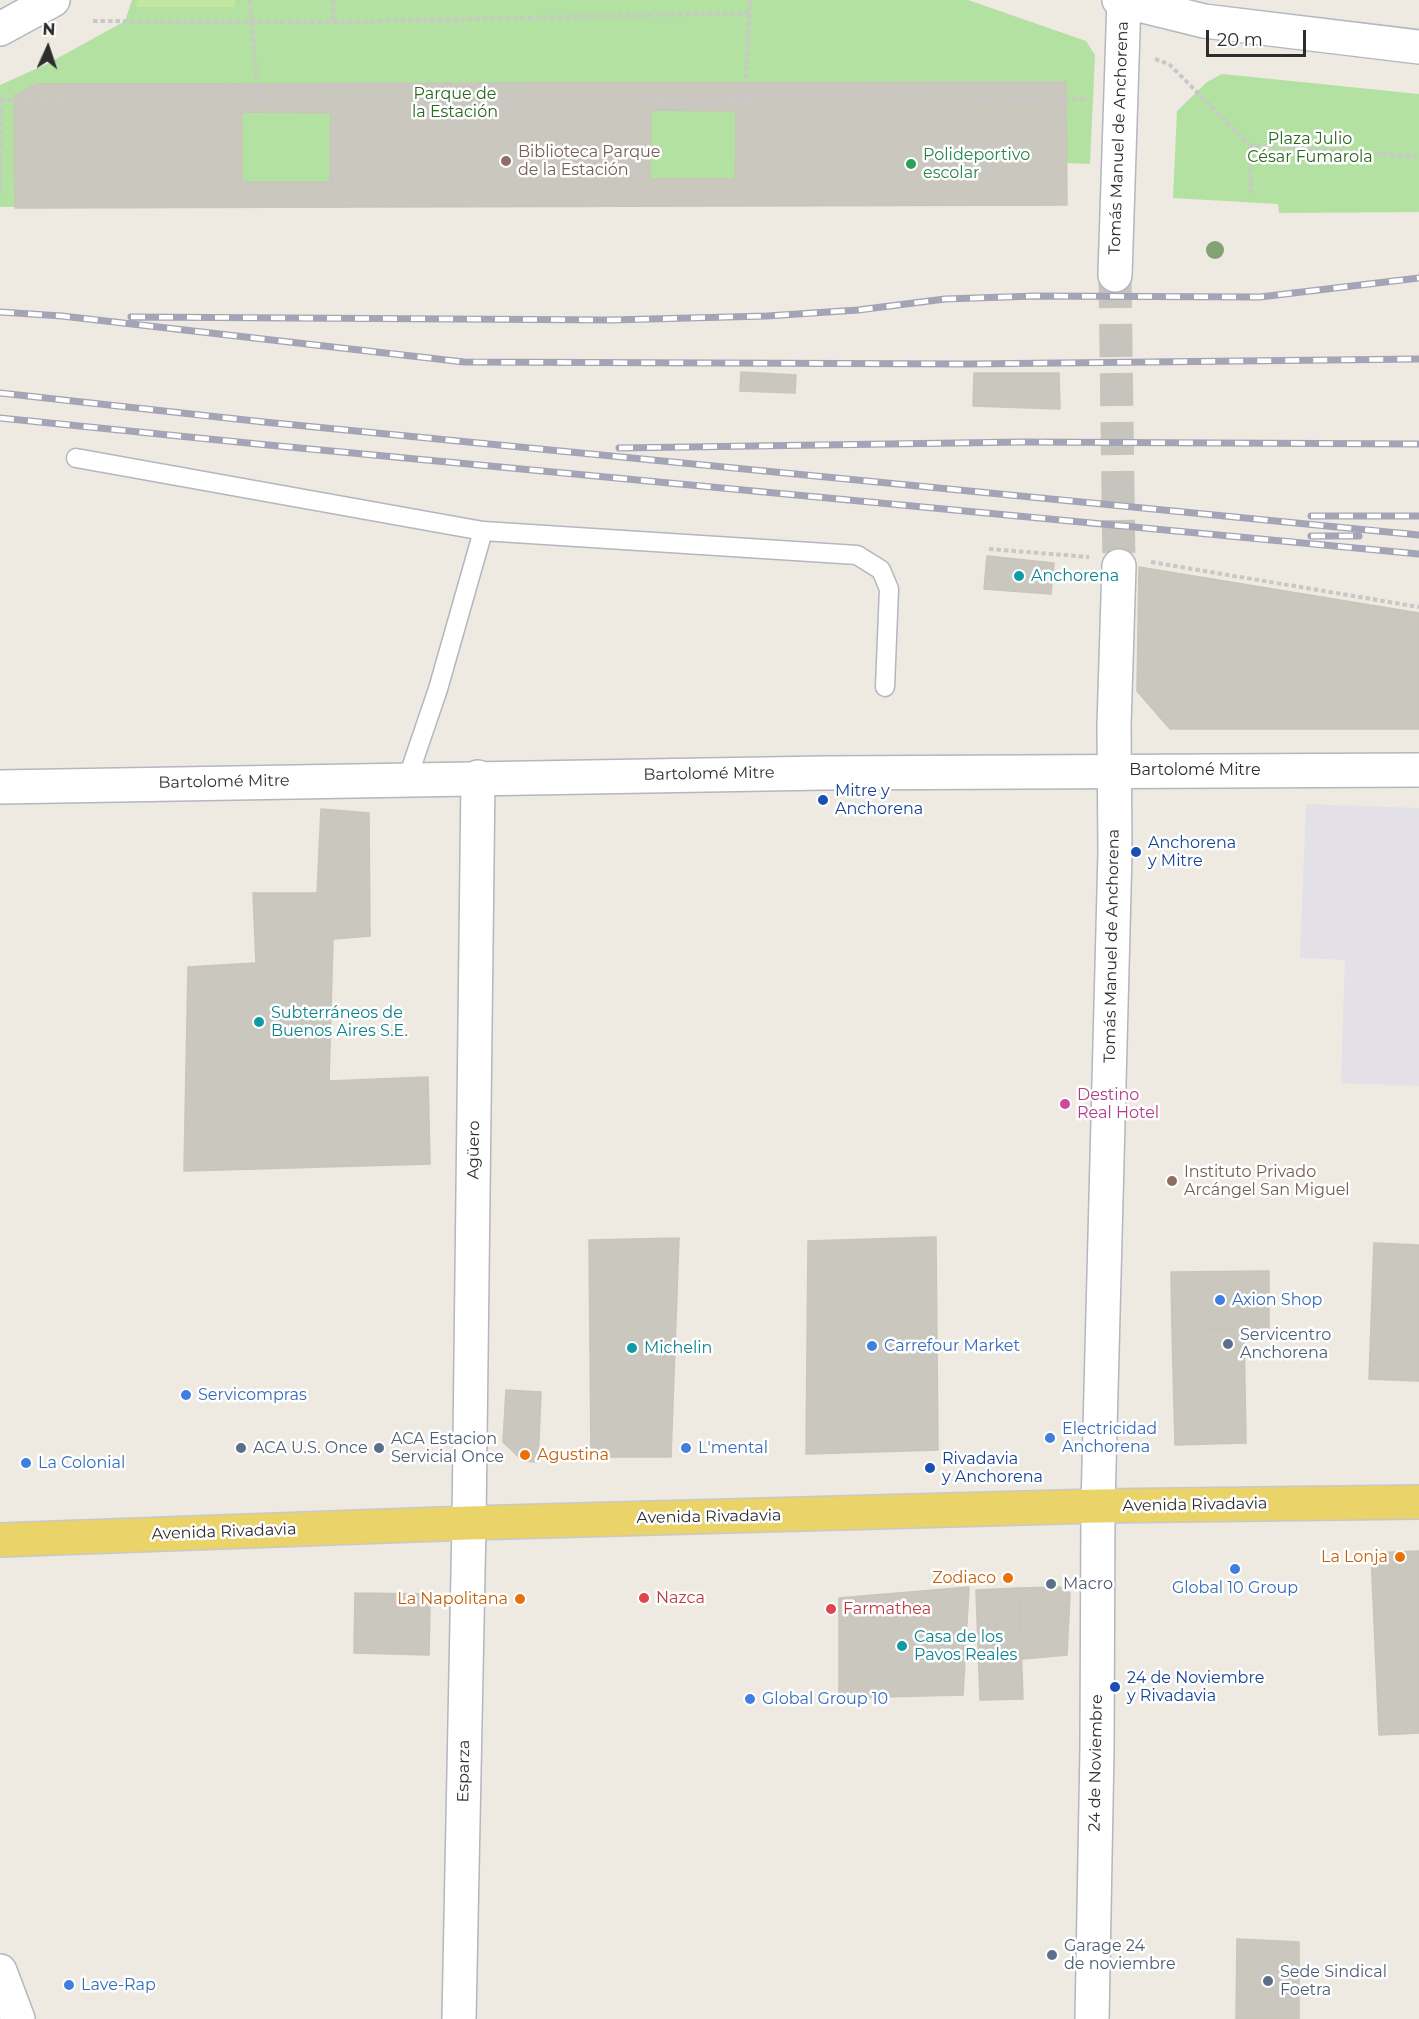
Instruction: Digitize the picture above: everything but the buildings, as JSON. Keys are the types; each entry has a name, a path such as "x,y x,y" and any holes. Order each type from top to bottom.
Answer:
{"main road":[{"name":"Avenida Rivadavia","path":"0,1540 469,1523 1098,1506 1419,1502"}],"street":[{"path":"0,29 53,0"},
{"path":"1122,0 1204,21 1419,47"},
{"name":"Tomás Manuel de Anchorena","path":"1115,275 1122,0"},
{"name":"Tomás Manuel de Anchorena","path":"1098,1506 1115,852 1117,561"},
{"name":"Bartolomé Mitre","path":"0,787 478,777 1115,770 1419,770"},
{"name":"Agüero","path":"469,1523 478,777"},
{"name":"24 de Noviembre","path":"1092,2019 1098,1506"},
{"name":"Esparza","path":"459,2019 469,1523"},
{"path":"0,1971 11,2016"}],"lane":[{"path":"76,458 483,531 857,555 881,570 889,589 885,687"},
{"path":"407,780 438,689 483,531"}],"path":[{"path":"250,0 258,100"},
{"path":"333,0 333,22"},
{"path":"745,101 750,0"},
{"path":"93,21 333,22 749,13"},
{"path":"1146,55 1169,64 1250,145 1419,157"},
{"path":"0,194 0,100 1120,99"},
{"path":"1250,145 1251,193"},
{"path":"989,549 1117,561 1419,607"}],"shaded area":[{"path":"1306,804 1419,808 1419,1086 1341,1083 1345,960 1300,958"}],"green space":[{"name":"Parque de la Estación","path":"132,0 968,0 1086,41 1095,55 1090,164 1066,163 1067,205 0,207 0,85 49,63 125,21"},
{"path":"138,0 235,0 235,7 136,7"},
{"name":"Plaza Julio César Fumarola","path":"1222,74 1419,94 1419,212 1279,213 1278,204 1173,198 1177,111 1207,82"}],"tunnel":[{"path":"1115,275 1119,566"}],"railway":[{"path":"131,317 611,320 767,316 858,310 945,299 1036,296 1260,297 1419,278"},
{"path":"0,312 62,316 464,362 968,364 1419,359"},
{"path":"0,393 264,422 1419,535"},
{"path":"0,418 1419,554"},
{"path":"619,448 1022,442 1419,444"},
{"path":"1311,516 1419,516"},
{"path":"1311,536 1359,536"}],"place":[{"name":"Biblioteca Parque de la Estación","path":"506,161"},
{"name":"Polideportivo escolar","path":"911,164"},
{"name":"Anchorena","path":"1019,576"},
{"name":"Mitre y Anchorena","path":"823,800"},
{"name":"Anchorena y Mitre","path":"1136,852"},
{"name":"Subterráneos de Buenos Aires S.E.","path":"259,1022"},
{"name":"Destino Real Hotel","path":"1065,1104"},
{"name":"Instituto Privado Arcángel San Miguel","path":"1172,1181"},
{"name":"Axion Shop","path":"1220,1300"},
{"name":"Servicentro Anchorena","path":"1228,1344"},
{"name":"Carrefour Market","path":"872,1346"},
{"name":"Michelin","path":"632,1348"},
{"name":"Servicompras","path":"186,1395"},
{"name":"Electricidad Anchorena","path":"1050,1438"},
{"name":"ACA U.S. Once","path":"241,1448"},
{"name":"ACA Estacion Servicial Once","path":"379,1448"},
{"name":"L'mental","path":"686,1448"},
{"name":"Agustina","path":"525,1455"},
{"name":"La Colonial","path":"26,1463"},
{"name":"Rivadavia y Anchorena","path":"930,1468"},
{"name":"La Lonja","path":"1400,1557"},
{"name":"Global 10 Group","path":"1235,1569"},
{"name":"Zodiaco","path":"1008,1578"},
{"name":"Macro","path":"1051,1584"},
{"name":"Nazca","path":"644,1598"},
{"name":"La Napolitana","path":"520,1599"},
{"name":"Farmathea","path":"831,1609"},
{"name":"Casa de los Pavos Reales","path":"902,1646"},
{"name":"24 de Noviembre y Rivadavia","path":"1115,1687"},
{"name":"Global Group 10","path":"750,1699"},
{"name":"Garage 24 de noviembre","path":"1052,1955"},
{"name":"Sede Sindical Foetra","path":"1268,1981"},
{"name":"Lave-Rap","path":"69,1985"}]}
